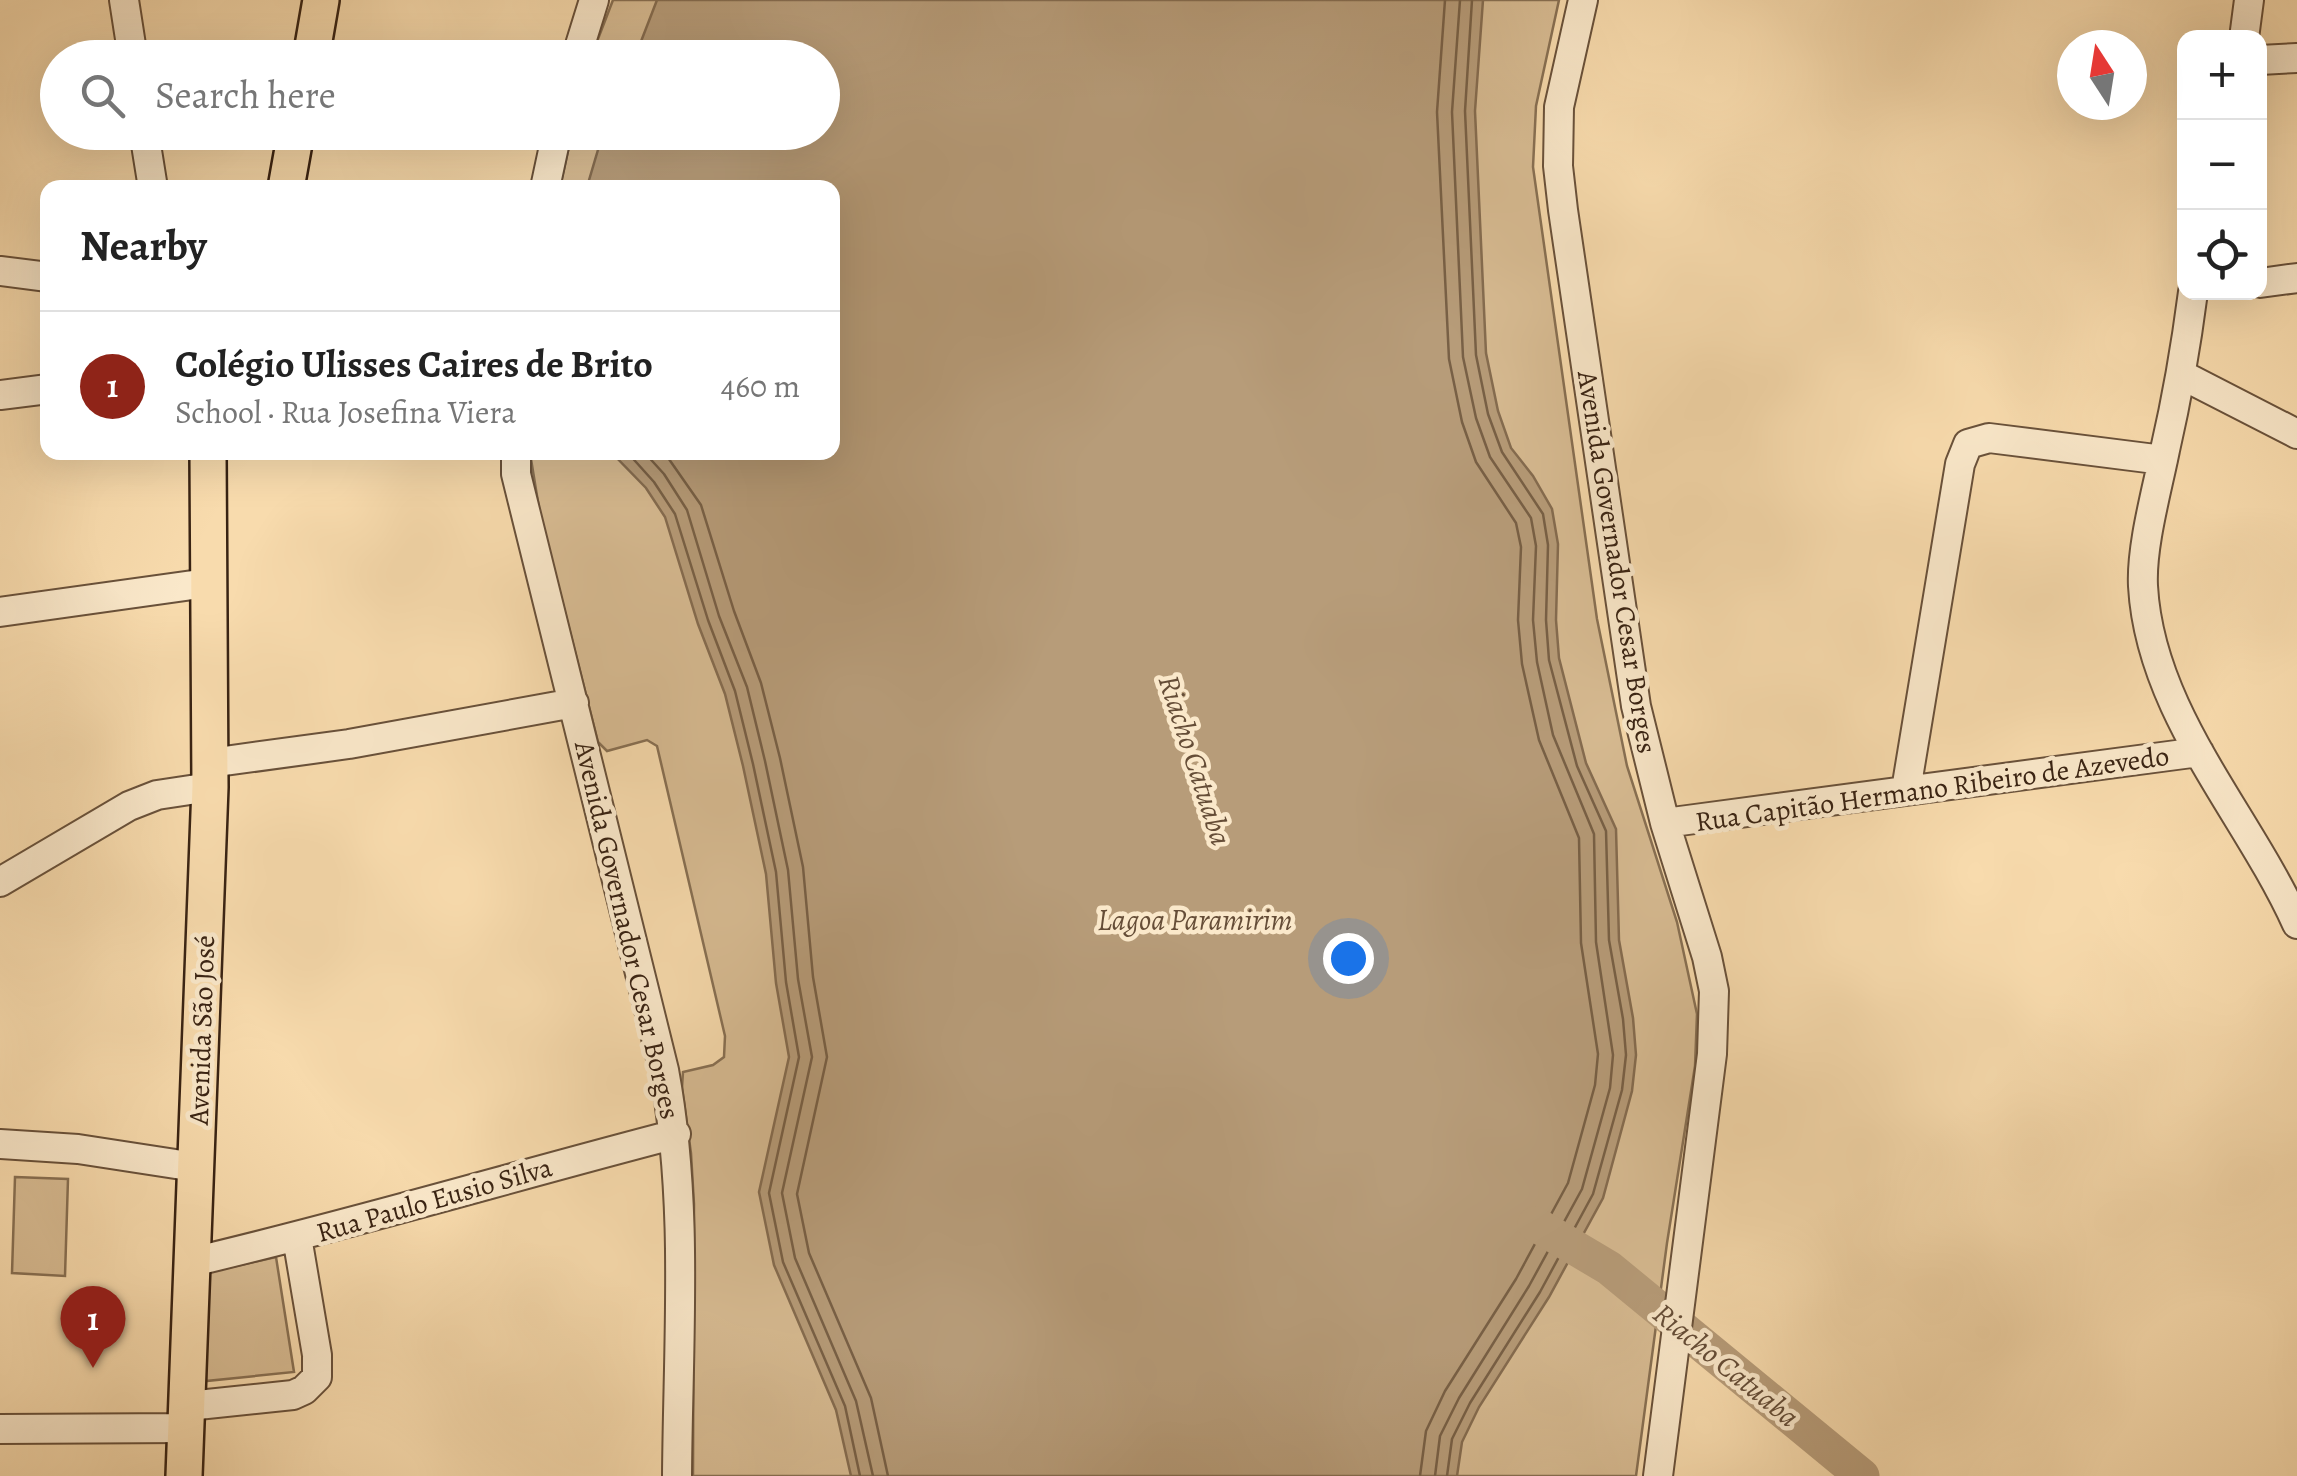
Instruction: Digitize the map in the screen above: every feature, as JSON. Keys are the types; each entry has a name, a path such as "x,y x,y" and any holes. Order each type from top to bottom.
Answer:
{"main road":[{"path":"314,40 321,0"},
{"path":"287,180 293,150"},
{"name":"Avenida São José","path":"184,1476 210,775 208,460"}],"street":[{"path":"124,0 130,40"},
{"path":"582,40 594,0"},
{"name":"Avenida Governador Cesar Borges","path":"1583,0 1559,107 1558,166 1636,706 1665,824 1707,957 1714,1017 1658,1476"},
{"path":"2245,30 2249,0"},
{"path":"2267,60 2297,58"},
{"path":"147,150 151,180"},
{"path":"547,180 553,150"},
{"path":"0,271 40,275"},
{"path":"2267,283 2297,278"},
{"path":"2193,300 2143,583 2152,639 2168,687 2199,752 2297,924"},
{"path":"2182,376 2297,434"},
{"path":"0,395 40,390"},
{"path":"1906,790 1960,464 1968,444 1989,438 2163,460"},
{"name":"Avenida Governador Cesar Borges","path":"516,463 664,1070 676,1134 680,1193 677,1476"},
{"path":"0,612 207,584"},
{"path":"0,882 128,806 210,775 350,744 574,703"},
{"name":"Rua Capitão Hermano Ribeiro de Azevedo","path":"1665,824 2199,752"},
{"name":"Rua Paulo Eusio Silva","path":"192,1262 676,1134"},
{"path":"0,1144 78,1149 195,1166"},
{"path":"0,1429 187,1417 304,1390 317,1377 317,1355 297,1237"}],"shaded area":[{"name":"Lagoa Paramirim","path":"613,0 1559,0 1536,106 1533,167 1597,619 1627,766 1677,922 1697,1014 1695,1066 1636,1476 693,1476 694,1204 683,1072 713,1065 724,1057 725,1036 657,746 647,740 607,751 598,742 540,514 531,460 840,460 840,180 562,180 568,150 840,150 840,40 598,40"},
{"path":"15,1177 68,1179 65,1276 12,1273"},
{"path":"276,1257 294,1372 206,1381 205,1273"}],"water":[{"name":"Lagoa Paramirim","path":"657,0 1483,0 1475,111 1486,353 1498,411 1511,448 1552,509 1558,544 1559,658 1586,763 1616,829 1619,940 1636,1055 1632,1091 1603,1198 1549,1297 1479,1407 1462,1442 1457,1476 851,1476 836,1410 774,1265 759,1192 789,1057 776,983 766,874 743,766 725,694 698,624 665,517 646,488 619,460 840,460 840,180 589,180 598,150 840,150 840,40 642,40"}],"waterway":[{"name":"Riacho Catuaba","path":"1535,1224 1609,1268 1862,1476"}],"place":[{"name":"Colégio Ulisses Caires de Brito","path":"93,1368"}]}
